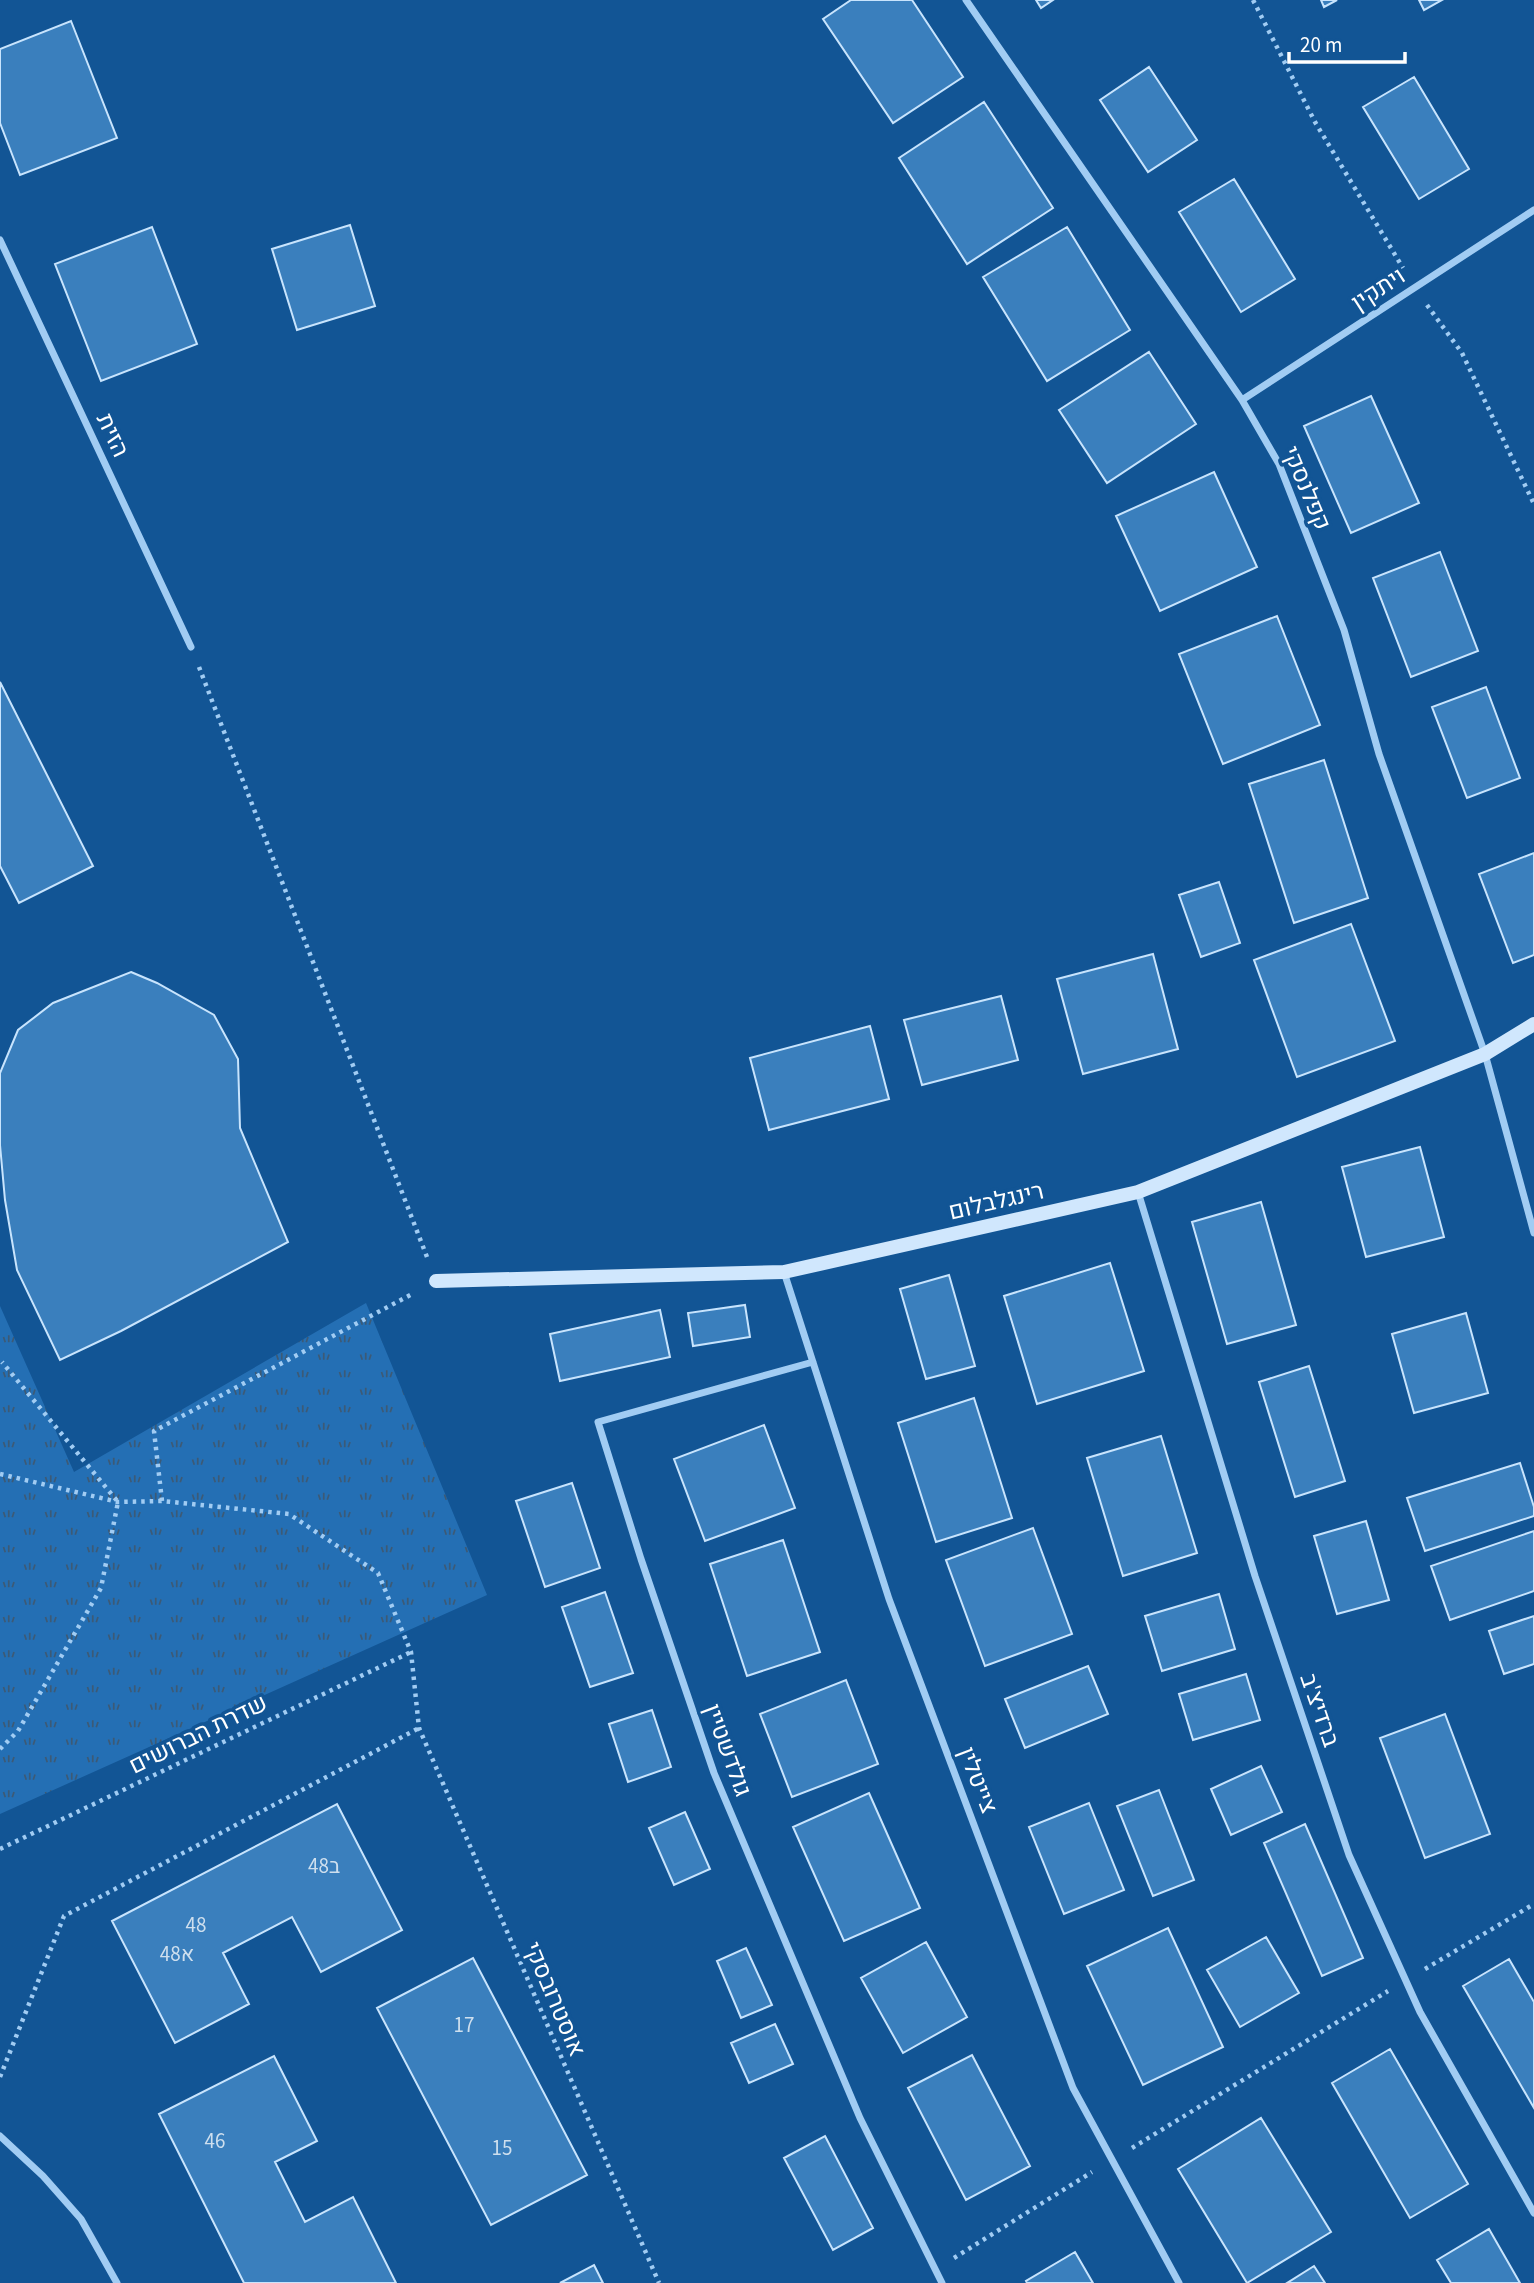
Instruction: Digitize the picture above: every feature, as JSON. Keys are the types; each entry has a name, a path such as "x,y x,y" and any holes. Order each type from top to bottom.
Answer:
{"street":[{"name":"קפלנסקי","path":"966,0 1242,400 1279,464 1344,630 1379,754 1485,1054 1534,1233"},
{"name":"ויתקין","path":"1242,400 1534,210"},
{"name":"הזית","path":"0,240 191,647"},
{"name":"רינגלבלום","path":"436,1281 785,1272 1138,1192 1485,1054 1534,1024"},
{"name":"ברדיצ'ב","path":"1138,1192 1255,1576 1349,1855 1420,2012 1534,2213"},
{"name":"צייטלין","path":"785,1272 889,1599 1073,2088 1178,2283"},
{"name":"גולדשטיין","path":"813,1362 598,1422 640,1559 714,1773 860,2118 942,2283"},
{"path":"0,2136 43,2176 81,2219 117,2283"}],"path":[{"path":"1253,0 1315,122 1415,288 1462,353 1534,504"},
{"path":"162,1501 154,1430 436,1281 191,647"},
{"path":"0,1749 18,1731 101,1588 118,1502 1,1362"},
{"name":"אוסטרובסקי","path":"0,1474 118,1502 162,1501 289,1514 378,1573 411,1652 419,1728 659,2283"},
{"name":"שדרת הברושים","path":"0,1849 411,1652"},
{"path":"0,2077 64,1916 419,1728"},
{"path":"935,2269 1534,1904"}],"green space":[{"path":"366,1303 487,1595 0,1814 0,1306 74,1472"}],"building":[{"path":"851,0 912,0 963,77 893,123 823,19"},
{"path":"1036,0 1053,0 1041,8"},
{"path":"1321,0 1337,0 1324,7"},
{"path":"1419,0 1442,0 1424,10"},
{"path":"71,21 117,138 20,175 0,123 0,49"},
{"path":"1149,67 1197,140 1148,172 1100,100"},
{"path":"1414,77 1469,169 1419,199 1363,107"},
{"path":"984,102 1053,208 967,264 899,158"},
{"path":"1234,179 1295,279 1241,312 1179,212"},
{"path":"350,225 375,306 297,330 272,249"},
{"path":"152,227 197,344 101,381 55,264"},
{"path":"1067,227 1130,330 1047,381 983,277"},
{"path":"1149,352 1196,424 1107,483 1059,410"},
{"path":"1371,396 1419,503 1351,533 1304,426"},
{"path":"1214,472 1257,567 1160,611 1116,516"},
{"path":"1440,552 1478,651 1411,677 1373,578"},
{"path":"1277,616 1320,725 1223,764 1179,654"},
{"path":"0,682 93,866 19,903 0,866"},
{"path":"1486,687 1520,778 1467,798 1432,707"},
{"path":"1324,760 1368,898 1294,923 1249,784"},
{"path":"1534,853 1534,955 1513,963 1479,874"},
{"path":"1219,882 1240,943 1201,957 1179,895"},
{"path":"1351,924 1395,1041 1297,1077 1254,960"},
{"path":"1153,954 1178,1049 1083,1074 1057,979"},
{"path":"131,972 157,983 214,1015 238,1059 240,1128 288,1242 121,1331 60,1360 17,1270 5,1200 0,1145 0,1073 18,1030 53,1003"},
{"path":"1001,996 1018,1060 922,1085 904,1020"},
{"path":"870,1026 889,1099 769,1130 750,1058"},
{"path":"1420,1147 1444,1237 1366,1257 1342,1167"},
{"path":"1261,1202 1296,1325 1227,1344 1192,1222"},
{"path":"1110,1263 1144,1371 1037,1404 1004,1296"},
{"path":"949,1275 975,1366 926,1379 900,1289"},
{"path":"745,1305 750,1337 693,1346 688,1313"},
{"path":"660,1310 670,1357 560,1381 550,1334"},
{"path":"1466,1313 1488,1393 1414,1413 1392,1334"},
{"path":"1309,1366 1345,1481 1295,1497 1259,1382"},
{"path":"974,1398 1012,1518 936,1542 898,1423"},
{"path":"764,1425 795,1508 705,1541 674,1459"},
{"path":"1161,1436 1197,1553 1123,1576 1087,1458"},
{"path":"1520,1463 1534,1507 1534,1516 1425,1551 1407,1498"},
{"path":"572,1483 600,1568 545,1587 516,1501"},
{"path":"1366,1521 1389,1600 1337,1614 1314,1536"},
{"path":"1033,1528 1072,1634 985,1666 946,1560"},
{"path":"1534,1531 1534,1591 1450,1620 1431,1566"},
{"path":"783,1540 820,1652 747,1676 710,1564"},
{"path":"605,1592 633,1673 590,1687 562,1607"},
{"path":"1219,1594 1235,1649 1162,1671 1145,1616"},
{"path":"1534,1616 1534,1664 1504,1674 1489,1631"},
{"path":"1088,1666 1108,1714 1025,1748 1005,1699"},
{"path":"1246,1674 1260,1720 1193,1740 1179,1694"},
{"path":"846,1680 878,1764 792,1797 760,1714"},
{"path":"652,1710 671,1767 628,1782 609,1724"},
{"path":"1445,1714 1490,1834 1425,1858 1380,1738"},
{"path":"1261,1766 1282,1812 1231,1835 1211,1789"},
{"path":"1159,1790 1194,1880 1153,1896 1117,1806"},
{"path":"869,1793 920,1908 844,1941 793,1827"},
{"path":"1089,1803 1124,1890 1064,1914 1029,1827"},
{"path":"337,1804 402,1930 321,1972 292,1917 223,1953 249,2004 175,2043 112,1921"},
{"path":"685,1812 710,1869 674,1885 649,1828"},
{"path":"1305,1824 1363,1958 1322,1976 1264,1843"},
{"path":"1168,1928 1223,2047 1143,2085 1087,1966"},
{"path":"1266,1937 1299,1993 1240,2027 1207,1970"},
{"path":"926,1942 967,2017 903,2053 861,1978"},
{"path":"746,1948 772,2005 741,2018 717,1961"},
{"path":"473,1958 587,2175 491,2225 377,2008"},
{"path":"1509,1959 1534,2002 1534,2108 1463,1986"},
{"path":"775,2024 793,2064 749,2083 731,2043"},
{"path":"1390,2049 1468,2184 1410,2218 1332,2083"},
{"path":"972,2055 1030,2166 966,2200 908,2088"},
{"path":"274,2056 317,2141 275,2162 305,2222 353,2197 396,2283 244,2283 159,2114"},
{"path":"1261,2118 1331,2232 1247,2283 1178,2169"},
{"path":"825,2136 873,2228 833,2250 784,2158"},
{"path":"1489,2229 1520,2283 1451,2283 1437,2260"},
{"path":"1075,2252 1093,2283 1027,2283 1026,2281"},
{"path":"594,2265 603,2283 560,2283"},
{"path":"1314,2266 1325,2283 1287,2283"}]}
